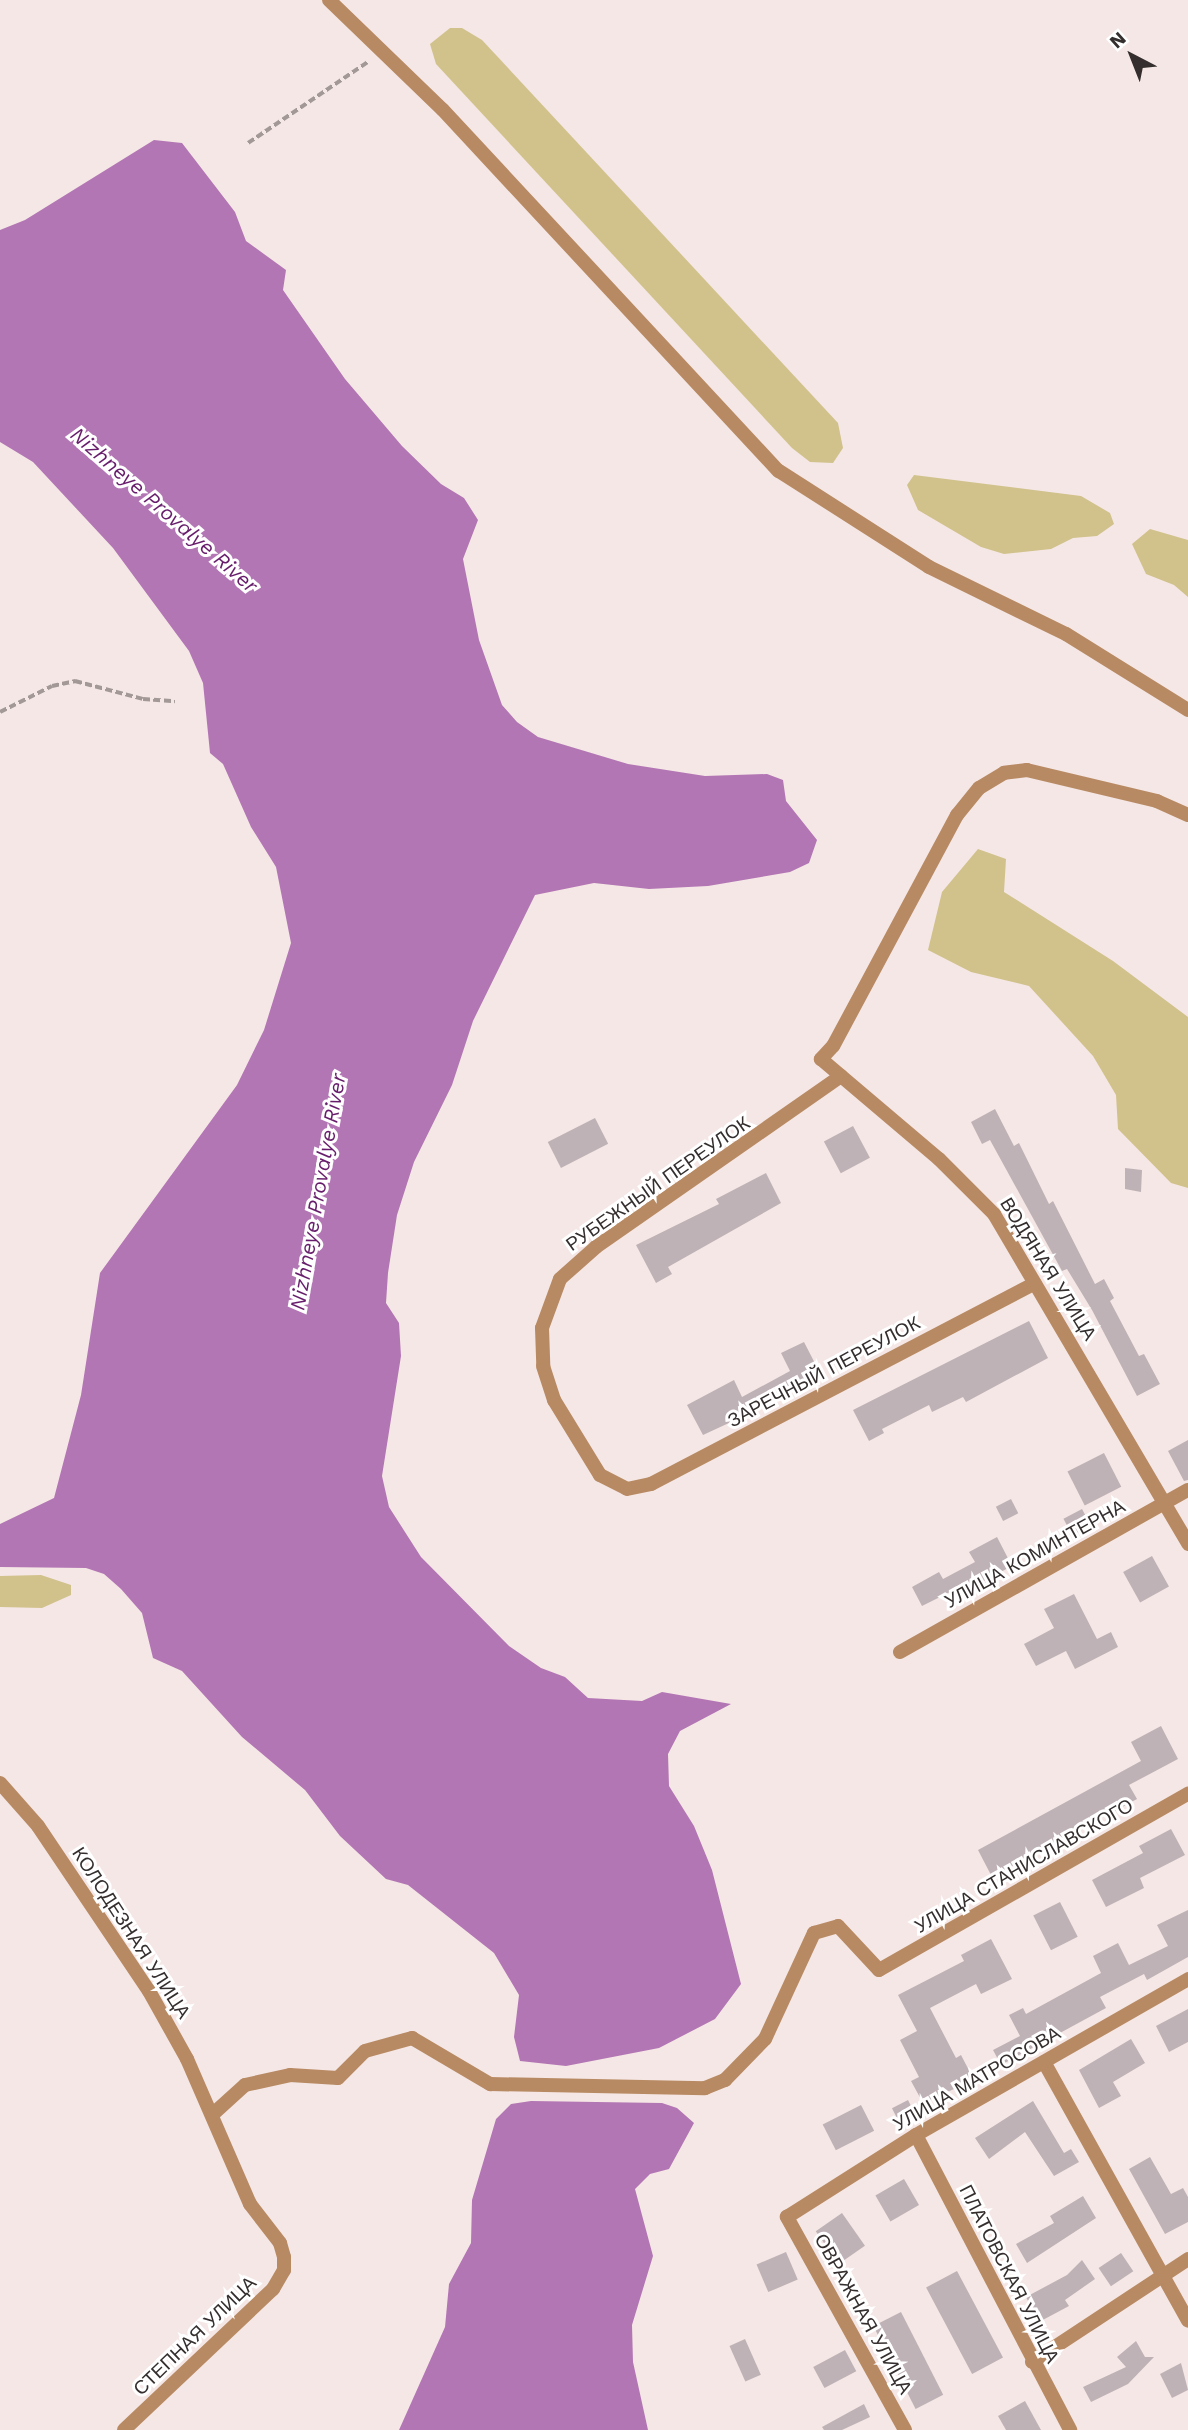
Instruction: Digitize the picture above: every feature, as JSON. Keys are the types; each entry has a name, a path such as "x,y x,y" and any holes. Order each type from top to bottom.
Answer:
{"street":[{"path":"329,0 443,110 779,471 847,519 929,567 1076,639 1188,710"},
{"name":"ВОДЯНАЯ УЛИЦА","path":"1188,815 1144,798 1027,770 1004,772 979,788 957,815 833,1046 821,1059 972,1188 994,1214 1188,1544"},
{"name":"РУБЕЖНЫЙ ПЕРЕУЛОК","path":"627,1489 600,1475 554,1400 543,1366 542,1328 556,1287 596,1247 841,1076"},
{"name":"ЗАРЕЧНЫЙ ПЕРЕУЛОК","path":"627,1489 651,1485 1035,1283"},
{"name":"УЛИЦА КОМИНТЕРНА","path":"901,1652 1188,1490"},
{"name":"КОЛОДЕЗНАЯ УЛИЦА","path":"0,1783 38,1826 149,1991 213,2114"},
{"name":"УЛИЦА СТАНИСЛАВСКОГО","path":"213,2114 245,2085 290,2075 338,2078 365,2051 412,2038 490,2084 705,2088 725,2080 765,2039 814,1933 838,1926 879,1970 1188,1794"},
{"name":"УЛИЦА МАТРОСОВА","path":"787,2217 916,2135 1188,1979"},
{"path":"1044,2062 1188,2321"},
{"name":"СТЕПНАЯ УЛИЦА","path":"124,2430 273,2289 284,2270 280,2243 250,2204 213,2114"},
{"name":"ПЛАТОВСКАЯ УЛИЦА","path":"916,2135 1031,2362 1070,2430"},
{"name":"ОВРАЖНАЯ УЛИЦА","path":"787,2217 905,2430"},
{"path":"1031,2362 1188,2259"}],"path":[{"path":"248,143 382,52"},
{"path":"0,712 52,686 75,681 144,699 175,701"}],"shaded area":[{"path":"450,28 462,28 482,40 838,423 843,448 833,463 810,462 792,448 436,64 430,44"},
{"path":"914,475 1081,496 1110,513 1114,524 1097,536 1073,538 1051,549 1004,554 981,547 918,510 907,485"},
{"path":"1150,529 1188,540 1188,597 1174,585 1146,574 1132,544"},
{"path":"978,849 1006,859 1004,892 1113,961 1188,1017 1188,1188 1171,1183 1118,1129 1116,1095 1093,1056 1029,986 971,972 928,950 942,892"},
{"path":"41,1575 71,1585 71,1595 42,1608 0,1607 0,1576"}],"water":[{"name":"Nizhneye Provalye River","path":"154,140 182,143 235,212 246,241 286,270 283,290 345,379 402,446 441,484 464,498 478,520 463,559 479,640 502,705 517,722 538,737 628,764 705,776 767,774 783,780 786,801 817,840 809,863 790,872 708,886 649,889 594,883 535,895 473,1021 452,1085 414,1162 397,1215 388,1273 386,1303 399,1323 401,1356 382,1476 389,1507 421,1557 509,1646 541,1668 565,1677 588,1698 642,1701 662,1692 731,1704 680,1731 668,1754 669,1786 694,1826 712,1870 741,1984 715,2019 659,2048 566,2066 520,2061 514,2037 519,1995 494,1953 408,1885 386,1879 340,1836 305,1790 242,1737 182,1671 153,1658 142,1613 121,1589 104,1574 86,1568 0,1567 0,1524 54,1498 81,1395 100,1273 237,1085 264,1030 291,943 276,867 251,827 223,764 210,753 203,683 189,651 113,548 33,462 0,442 0,230 25,220"},
{"path":"531,2101 662,2103 677,2108 694,2123 669,2169 650,2174 635,2189 653,2256 632,2325 633,2362 648,2430 399,2430 445,2327 449,2284 471,2243 472,2200 496,2119 511,2104"}],"building":[{"path":"995,1109 1014,1146 1019,1143 1049,1204 1053,1201 1095,1284 1104,1279 1114,1298 1110,1301 1139,1356 1144,1354 1160,1384 1137,1396 1092,1310 1067,1269 1062,1271 990,1140 982,1144 971,1122"},
{"path":"595,1118 608,1144 561,1168 548,1142"},
{"path":"853,1126 870,1158 841,1173 824,1141"},
{"path":"1125,1168 1142,1170 1141,1192 1125,1189"},
{"path":"766,1173 781,1203 668,1267 672,1274 656,1283 636,1245 719,1204 716,1199"},
{"path":"1029,1321 1048,1358 966,1402 963,1397 932,1412 929,1405 882,1429 884,1433 869,1441 853,1410"},
{"path":"804,1342 821,1375 785,1393 787,1396 703,1435 687,1405 734,1380 742,1397 790,1371 781,1353"},
{"path":"1188,1440 1188,1480 1184,1481 1168,1451"},
{"path":"1104,1453 1121,1487 1085,1505 1067,1472"},
{"path":"1011,1499 1018,1513 1003,1521 996,1507"},
{"path":"1082,1509 1091,1526 1072,1536 1063,1519"},
{"path":"997,1537 1012,1566 965,1591 967,1596 953,1599 950,1592 922,1606 912,1587 939,1572 943,1579 975,1562 969,1552"},
{"path":"1152,1556 1169,1587 1140,1603 1123,1572"},
{"path":"1074,1594 1097,1639 1111,1632 1118,1647 1075,1669 1066,1651 1036,1666 1024,1644 1054,1628 1044,1609"},
{"path":"1161,1726 1178,1759 1129,1785 1137,1799 992,1877 978,1850 1141,1761 1131,1742"},
{"path":"1171,1829 1185,1855 1140,1878 1144,1888 1106,1907 1092,1880 1143,1853 1139,1846"},
{"path":"1060,1902 1078,1937 1051,1950 1033,1916"},
{"path":"1188,1910 1188,1957 1147,1980 1144,1974 1100,1997 1106,2008 1001,2065 993,2050 1020,2036 1009,2015 1023,2008 1026,2014 1101,1973 1093,1956 1118,1943 1129,1965 1168,1946 1157,1925"},
{"path":"991,1939 1012,1979 981,1994 976,1984 930,2008 956,2058 961,2055 974,2080 923,2103 911,2081 919,2077 900,2040 917,2031 898,1995 964,1961 961,1955"},
{"path":"1188,2009 1188,2042 1169,2052 1156,2026"},
{"path":"1131,2039 1145,2063 1113,2082 1121,2096 1099,2108 1079,2070"},
{"path":"908,2100 916,2116 900,2124 892,2108"},
{"path":"1033,2101 1064,2153 1071,2149 1079,2162 1054,2176 1025,2132 989,2159 975,2138"},
{"path":"861,2105 874,2131 836,2150 823,2125"},
{"path":"1150,2157 1171,2194 1183,2188 1188,2197 1188,2222 1165,2234 1129,2169"},
{"path":"904,2179 919,2205 890,2221 875,2196"},
{"path":"1083,2196 1096,2218 1027,2263 1016,2244 1054,2223 1050,2216"},
{"path":"842,2213 865,2246 839,2264 816,2231"},
{"path":"786,2252 798,2280 768,2292 757,2265"},
{"path":"1121,2253 1133,2271 1111,2286 1099,2268"},
{"path":"1082,2260 1095,2279 1065,2300 1069,2306 1039,2322 1026,2297 1067,2275"},
{"path":"957,2271 1003,2358 972,2374 926,2287"},
{"path":"901,2312 943,2395 916,2409 873,2326"},
{"path":"745,2339 761,2375 745,2382 729,2346"},
{"path":"1136,2341 1145,2357 1154,2357 1128,2384 1091,2402 1083,2387 1126,2367 1117,2357"},
{"path":"845,2350 856,2371 824,2388 813,2367"},
{"path":"1181,2363 1188,2390 1172,2398 1160,2374"},
{"path":"1025,2401 1041,2430 1006,2430 998,2416"},
{"path":"864,2404 870,2417 842,2430 824,2430 822,2427"}]}
